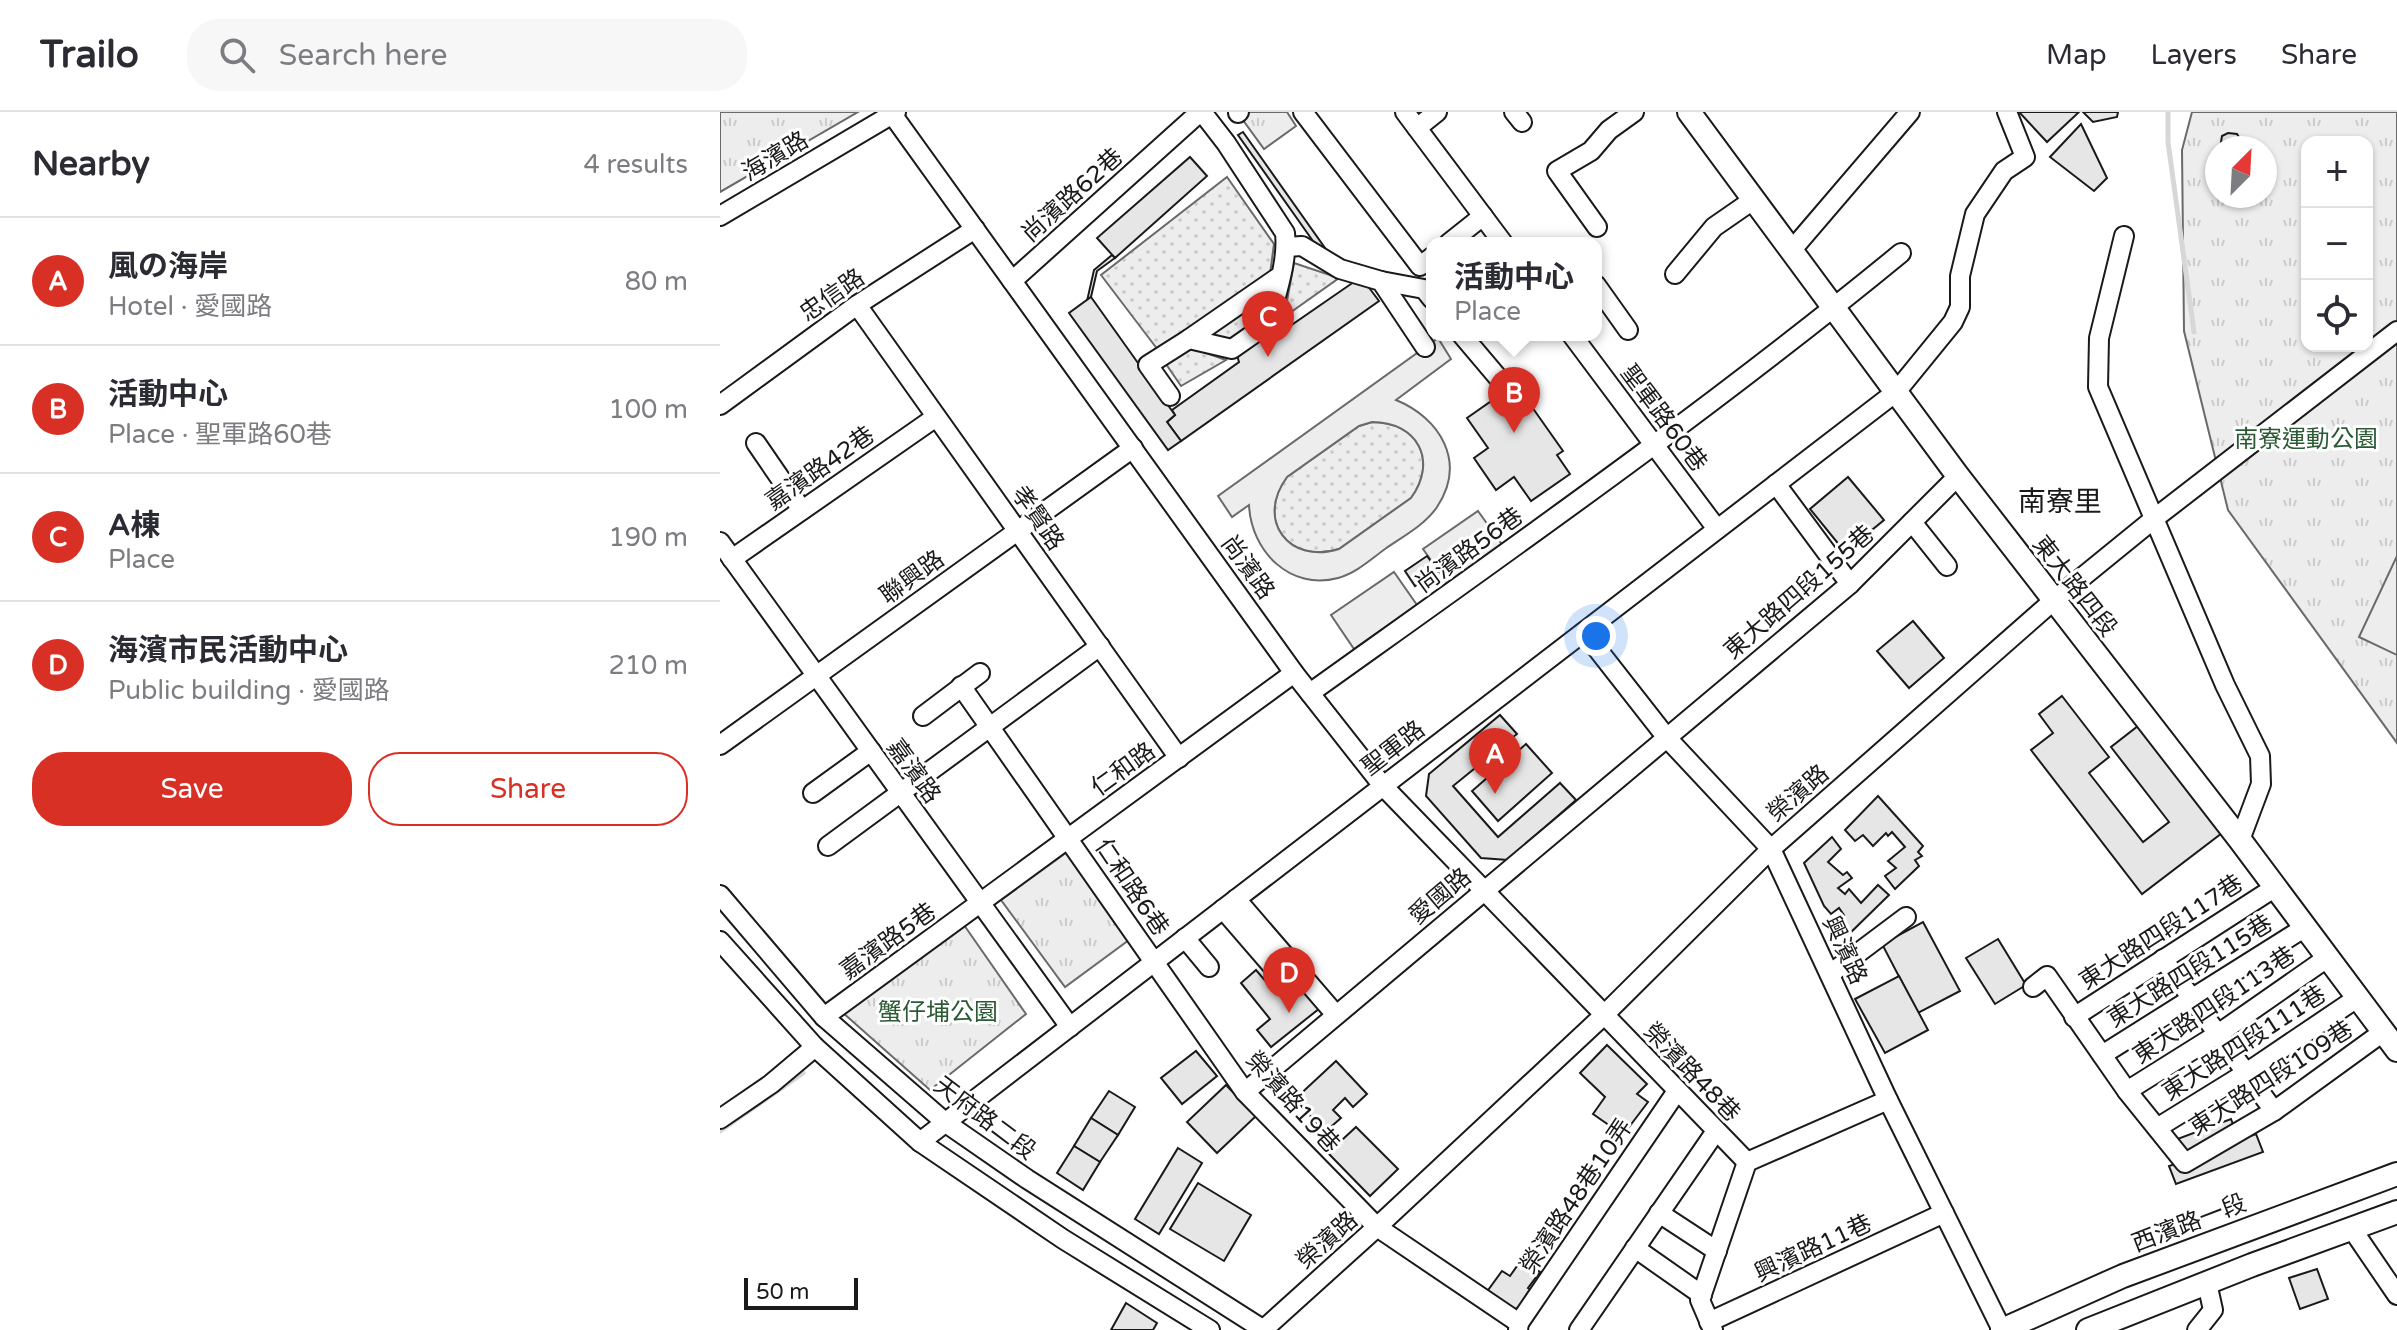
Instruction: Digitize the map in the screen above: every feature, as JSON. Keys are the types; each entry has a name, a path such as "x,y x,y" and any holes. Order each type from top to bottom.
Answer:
{"main road":[{"name":"東大路四段","path":"1689,112 1958,476 2240,840 2390,1041"},
{"name":"西濱路一段","path":"2002,1330 2138,1270 2397,1174"},
{"path":"2088,1330 2397,1212"}],"street":[{"path":"1303,112 1420,266 1426,262"},
{"path":"1405,112 1499,237"},
{"path":"1417,128 1437,112"},
{"path":"1597,227 1557,171 1591,151 1609,130 1634,112"},
{"path":"1791,251 1910,112"},
{"name":"聖軍路","path":"920,1142 1896,392 1953,322 1960,307 1960,276 1975,214 2004,171 2025,157 2007,112"},
{"name":"海濱路","path":"720,216 894,113"},
{"name":"尚濱路","path":"894,113 1294,673 1383,786 1603,1016"},
{"path":"1189,339 1232,349 1269,323 1286,247 1285,233 1226,143 1203,114"},
{"name":"尚濱路62巷","path":"1012,281 1203,114"},
{"path":"1675,274 1714,227 1753,200"},
{"path":"1457,237 1483,216"},
{"name":"忠信路","path":"720,405 857,305 975,229"},
{"path":"2124,236 2099,338 2098,387 2225,685 2260,756 2261,784 2240,840"},
{"path":"1286,247 1302,246 1340,269 1426,292"},
{"name":"尚濱路56巷","path":"1310,693 1655,446 1834,309 1901,253"},
{"path":"1170,396 1148,365 1280,276"},
{"path":"1381,281 1425,347"},
{"name":"孝賢路","path":"857,305 1179,758"},
{"name":"聖軍路60巷","path":"1602,308 1628,330"},
{"name":"榮濱路","path":"1263,1330 1603,1016 1771,849 2053,601 2397,331"},
{"path":"1467,341 1506,387"},
{"name":"聖軍路60巷","path":"1576,341 1717,529"},
{"name":"嘉濱路42巷","path":"732,559 936,417"},
{"path":"756,443 802,510"},
{"name":"聯興路","path":"720,745 1133,448"},
{"name":"東大路四段155巷","path":"1667,738 1850,584 1958,476"},
{"path":"1776,484 1850,584"},
{"path":"1912,522 1947,566"},
{"name":"嘉濱路","path":"720,542 1070,1027"},
{"name":"興濱路","path":"1584,632 1667,738 1771,849 1888,1100 2002,1330"},
{"path":"828,846 1100,646"},
{"path":"923,716 980,673"},
{"name":"仁和路","path":"981,903 1294,673"},
{"name":"仁和路6巷","path":"961,686 1154,962"},
{"name":"愛國路","path":"1245,1092 1667,738"},
{"path":"813,793 871,751"},
{"name":"東大路四段117巷","path":"2074,1017 2274,888"},
{"name":"天府路二段","path":"720,895 824,1017 946,1123 1027,1179 1263,1330"},
{"name":"嘉濱路5巷","path":"824,1017 981,903"},
{"path":"1230,904 1280,975"},
{"path":"1230,904 1336,1015"},
{"path":"1830,974 1906,917"},
{"name":"東大路四段115巷","path":"2102,1055 2304,928"},
{"path":"1185,938 1209,967"},
{"path":"720,941 815,1047 920,1142 1063,1239 1210,1330"},
{"name":"東大路四段113巷","path":"2127,1091 2218,1034 2327,958"},
{"path":"2163,959 2274,1111"},
{"name":"榮濱路19巷","path":"1154,962 1245,1092 1377,1227 1518,1326"},
{"path":"2033,987 2047,976 2127,1091 2157,1128"},
{"name":"東大路四段111巷","path":"2157,1128 2357,998"},
{"name":"榮濱路48巷","path":"1603,1016 1747,1162"},
{"name":"東大路四段109巷","path":"2157,1128 2185,1163 2390,1041"},
{"path":"720,1119 771,1084 815,1047"},
{"name":"榮濱路48巷10弄","path":"1518,1326 1677,1091"},
{"path":"1711,1326 1700,1300 1747,1162 1888,1100"},
{"path":"1579,1330 1716,1131"},
{"path":"1659,1213 1717,1251"},
{"name":"興濱路11巷","path":"1711,1326 1944,1213"},
{"path":"2352,1229 2397,1295"},
{"path":"1635,1248 1702,1295"},
{"path":"2197,1330 2213,1310 2207,1283"}],"green space":[{"path":"720,112 858,112 720,192"},
{"path":"1246,112 1287,112 1296,126 1264,149 1240,116"},
{"name":"南寮運動公園","path":"2192,112 2397,112 2397,743 2228,510 2184,331 2182,150"},
{"path":"1227,177 1274,244 1270,274 1158,350 1101,275"},
{"path":"1294,263 1339,278 1284,317"},
{"path":"1261,297 1260,321 1230,344 1208,335"},
{"path":"1434,341 1440,341 1451,359 1396,400 1412,408 1436,430 1449,458 1446,490 1426,519 1363,566 1345,576 1320,580 1304,579 1276,564 1257,538 1249,505 1232,517 1218,496","holes":["1372,422 1401,429 1412,436 1423,458 1423,471 1411,498 1339,549 1305,551 1292,545 1282,535 1276,523 1275,509 1278,493 1287,477 1359,426"]},
{"path":"1189,347 1226,360 1181,386 1166,364"},
{"path":"1372,422 1401,429 1412,436 1419,446 1423,471 1411,498 1339,549 1305,551 1292,545 1276,523 1278,493 1287,477 1359,426"},
{"path":"1478,511 1503,546 1448,584 1423,549"},
{"path":"2397,556 2397,655 2359,637"},
{"path":"1394,572 1417,605 1354,649 1331,615"},
{"name":"蟹仔埔公園","path":"1070,850 1133,937 1065,987 1001,900"},
{"name":"蟹仔埔公園","path":"964,925 1026,1014 930,1090 842,1012"}],"building":[{"path":"2019,112 2079,112 2047,142"},
{"path":"2083,112 2118,112 2117,117 2093,122"},
{"path":"2081,124 2107,178 2094,191 2050,157"},
{"path":"1243,132 1325,248 1320,251 1238,135"},
{"path":"1190,157 1207,176 1115,258 1097,238"},
{"path":"1112,255 1115,258 1097,271 1091,297 1087,301 1094,270"},
{"path":"1361,277 1379,301 1181,441 1167,422 1175,415 1172,410 1239,362 1236,352 1268,329 1277,335"},
{"path":"1091,297 1175,415 1167,422 1181,441 1168,450 1069,313"},
{"path":"1510,388 1526,411 1532,407 1563,451 1557,455 1570,474 1531,501 1514,477 1496,490 1474,458 1488,448 1467,418"},
{"path":"1848,477 1884,520 1845,552 1810,509"},
{"path":"1427,556 1438,571 1415,586 1405,571"},
{"path":"1913,621 1944,658 1909,688 1877,651"},
{"path":"2062,696 2109,757 2089,773 2143,842 2169,822 2111,747 2138,726 2222,833 2142,894 2031,750 2053,733 2039,714"},
{"path":"1500,715 1517,734 1453,786 1498,837 1560,783 1576,800 1508,860 1481,858 1426,796 1429,774"},
{"path":"1526,744 1552,773 1498,821 1472,791"},
{"path":"1878,796 1923,846 1918,852 1922,856 1915,860 1919,866 1895,889 1885,876 1896,868 1888,861 1905,847 1892,832 1888,836 1886,833 1873,846 1863,835 1855,841 1845,830"},
{"path":"1832,837 1841,849 1828,862 1843,875 1847,872 1852,878 1838,888 1845,894 1849,889 1861,903 1878,885 1889,895 1845,938 1832,926 1844,915 1839,908 1831,914 1824,906 1804,863"},
{"path":"1923,922 1960,991 1918,1013 1882,944"},
{"path":"1998,939 2026,985 1995,1004 1966,958"},
{"path":"1288,969 1320,1008 1271,1047 1257,1030 1270,1019 1241,983 1256,970 1268,984"},
{"path":"1899,976 1928,1030 1885,1053 1855,999"},
{"path":"1607,1045 1647,1084 1637,1094 1648,1102 1623,1135 1593,1114 1605,1097 1580,1073"},
{"path":"1196,1051 1217,1076 1182,1104 1161,1078"},
{"path":"1336,1061 1367,1094 1353,1107 1345,1098 1333,1110 1341,1118 1325,1132 1295,1099"},
{"path":"1226,1085 1256,1116 1217,1153 1187,1122"},
{"path":"1109,1091 1135,1107 1118,1135 1091,1118"},
{"path":"1091,1118 1118,1135 1100,1162 1074,1146"},
{"path":"2231,1119 2239,1140 2256,1134 2263,1152 2176,1184 2169,1166 2181,1162 2172,1141"},
{"path":"1356,1127 1398,1169 1370,1196 1328,1153"},
{"path":"1074,1146 1100,1162 1083,1190 1057,1173"},
{"path":"1178,1148 1202,1163 1159,1234 1135,1219"},
{"path":"1198,1183 1251,1215 1224,1261 1170,1229"},
{"path":"1522,1259 1540,1272 1528,1288 1533,1291 1525,1305 1513,1310 1486,1293 1502,1271 1510,1276"},
{"path":"2317,1269 2328,1299 2300,1309 2289,1278"},
{"path":"1126,1303 1157,1323 1153,1330 1111,1330"}],"waterway":[{"path":"2168,112 2168,142 2194,332"},
{"path":"720,1131 803,1073"}],"place":[{"name":"A棟","path":"1268,357"},
{"name":"活動中心","path":"1514,433"},
{"name":"風の海岸","path":"1495,794"},
{"name":"海濱市民活動中心","path":"1289,1013"}],"district":[{"name":"南寮里","path":"2060,501"}]}
